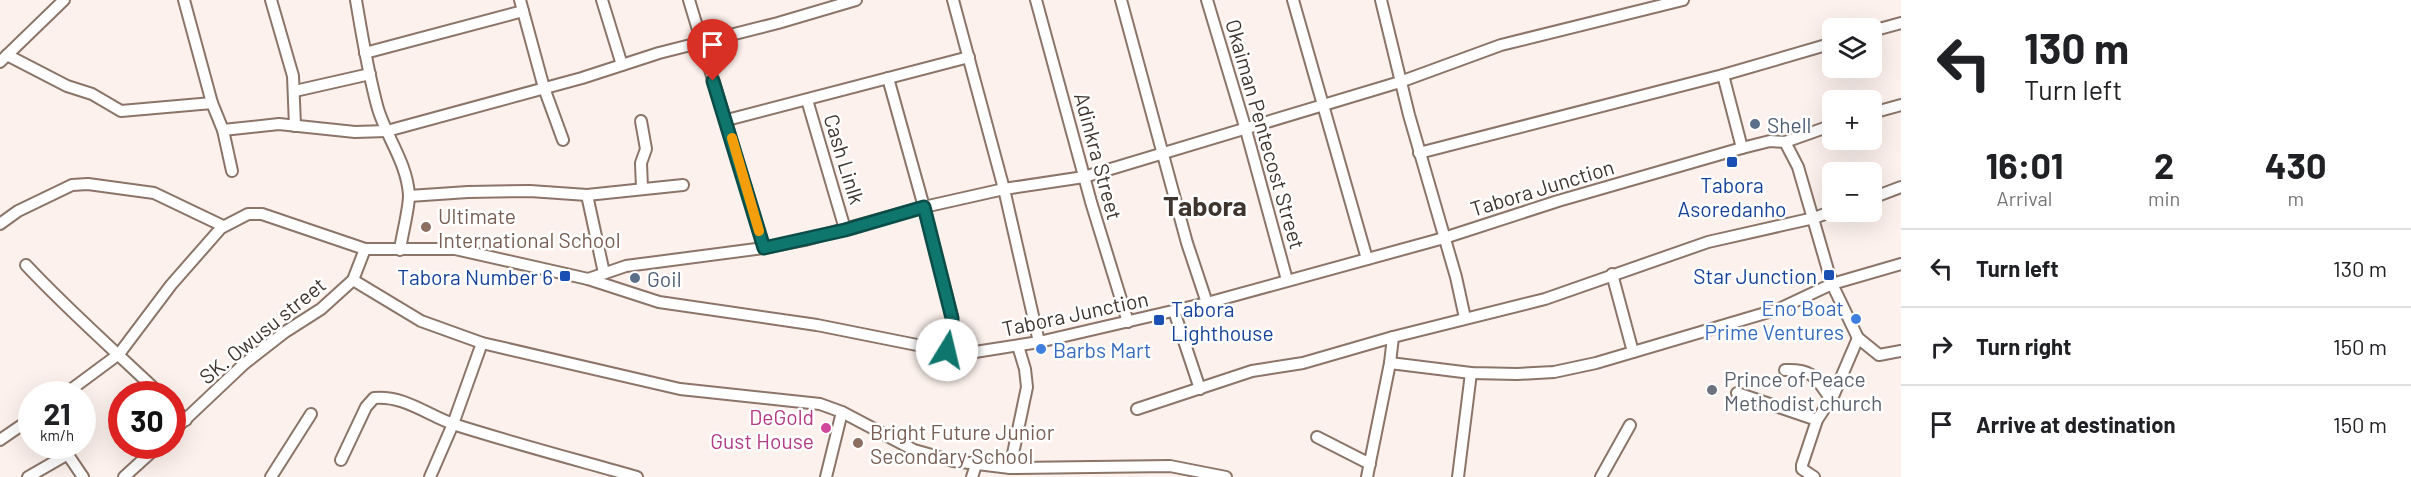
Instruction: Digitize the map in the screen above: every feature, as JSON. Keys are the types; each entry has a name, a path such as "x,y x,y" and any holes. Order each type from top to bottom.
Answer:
{"street":[{"path":"64,0 3,58 67,86 92,94 121,111 212,103"},
{"path":"184,0 212,103 223,130 232,171"},
{"path":"271,0 293,76 294,126"},
{"path":"356,0 370,74 387,131 397,149 409,196 400,250"},
{"path":"602,0 622,65"},
{"path":"689,0 764,248"},
{"path":"223,130 279,124 355,132 387,131 856,0"},
{"path":"953,0 1004,189 1039,342"},
{"name":"Adinkra Street","path":"1036,0 1084,177 1128,322"},
{"path":"1121,0 1187,243 1207,303"},
{"name":"Okaiman Pentecost Street","path":"1207,0 1287,280"},
{"path":"1293,0 1367,259"},
{"path":"1381,0 1400,82 1465,318"},
{"path":"588,279 626,266 764,248 845,230 924,207 1004,189 1084,177 1400,82 1501,45 1683,0"},
{"path":"365,53 522,6 544,88 563,140"},
{"path":"1882,28 1901,23"},
{"path":"1419,153 1723,75 1822,46"},
{"path":"727,120 969,57"},
{"path":"295,91 370,74"},
{"path":"1723,75 1742,148"},
{"path":"888,78 952,318 952,332 947,350"},
{"name":"Cash Linlk","path":"807,100 845,230"},
{"path":"1882,110 1901,105"},
{"path":"641,122 645,149 642,163 642,188"},
{"name":"Tabora Junction","path":"224,226 248,214 261,214 365,249 455,249 588,279 659,302 817,325 947,350 975,352 1039,342 1207,303 1444,238 1552,202 1742,148 1770,141 1785,142 1822,129"},
{"path":"1785,142 1798,167 1832,284 1858,338 1879,355 1901,351"},
{"path":"0,224 18,211 72,185 88,184 154,193 224,226 171,285 119,354 83,381"},
{"path":"409,196 530,190 587,195 683,185"},
{"path":"1882,194 1901,187"},
{"path":"587,195 604,273"},
{"path":"1137,409 1252,371 1303,363 1393,337 1545,299 1708,242 1822,215"},
{"name":"SK. Owusu street","path":"186,420 244,364 285,332 321,309 353,280 365,249"},
{"path":"1390,363 1471,373 1554,372 1596,363 1779,309 1832,284 1901,264"},
{"path":"26,266 67,308 147,381"},
{"path":"1612,274 1633,352"},
{"path":"353,280 421,321 482,343 680,389 820,404 842,411 914,450 976,465 1170,472 1226,477"},
{"path":"1174,311 1200,389"},
{"path":"1367,477 1393,337"},
{"path":"1814,477 1802,470 1817,420 1834,394 1858,338"},
{"path":"430,477 453,424 482,343"},
{"path":"1010,468 1027,387 1025,369 1018,346"},
{"path":"1785,370 1802,369 1809,372 1830,398"},
{"path":"1458,477 1471,373"},
{"path":"1737,393 1817,420"},
{"path":"341,460 366,407 374,398 386,396 400,399 453,424 637,477"},
{"path":"826,477 842,411"},
{"path":"271,477 311,414"},
{"path":"1601,477 1630,425"},
{"path":"0,440 18,428"},
{"path":"1317,437 1370,464"},
{"path":"28,477 53,459"},
{"path":"71,459 82,477"},
{"path":"124,477 144,459"},
{"path":"972,477 976,465"}],"slow traffic":[{"path":"732,138 759,231"}],"place":[{"name":"Shell","path":"1755,124"},
{"name":"Tabora Asoredanho","path":"1732,162"},
{"name":"Ultimate International School","path":"426,227"},
{"name":"Star Junction","path":"1829,275"},
{"name":"Tabora Number 6","path":"565,276"},
{"name":"Goil","path":"635,278"},
{"name":"Eno Boat Prime Ventures","path":"1856,319"},
{"name":"Tabora Lighthouse","path":"1159,320"},
{"name":"Barbs Mart","path":"1041,349"},
{"name":"Prince of Peace Methodist church","path":"1712,390"},
{"name":"DeGold Gust House","path":"826,428"},
{"name":"Bright Future Junior Secondary School","path":"858,443"}],"district":[{"name":"Tabora","path":"1205,205"}],"route":[{"path":"713,81 727,120 764,248 845,230 924,207 952,318 952,332 947,350"}]}
